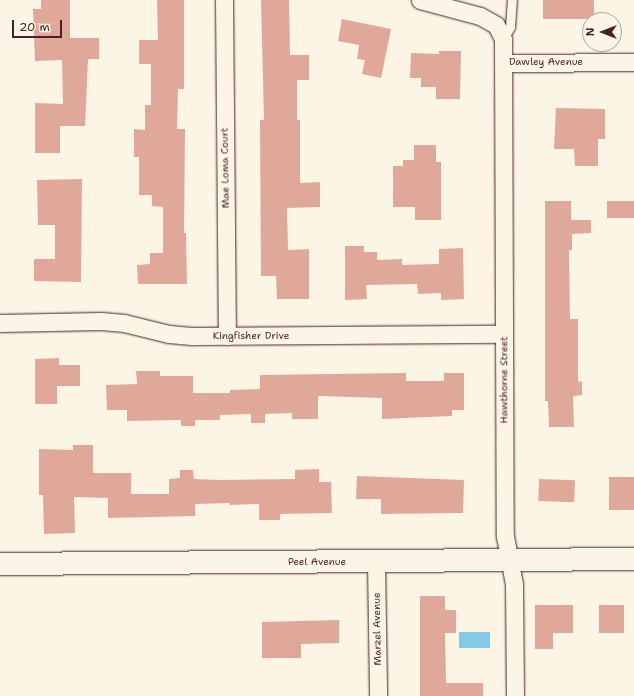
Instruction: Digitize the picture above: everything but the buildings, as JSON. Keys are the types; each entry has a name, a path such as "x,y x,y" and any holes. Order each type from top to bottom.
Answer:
{"street":[{"name":"Mae Loma Court","path":"224,0 227,336"},
{"name":"Dawley Avenue","path":"420,0 480,16 496,24 503,39 504,63 634,62"},
{"name":"Hawthorne Street","path":"504,63 505,536 514,584 515,696"},
{"name":"Kingfisher Drive","path":"0,324 101,321 124,323 169,334 227,336 504,334"},
{"name":"Peel Avenue","path":"0,564 634,559"},
{"name":"Marzel Avenue","path":"376,562 378,696"}],"lane":[{"path":"503,39 510,27 512,0"}],"water":[{"path":"459,632 490,632 490,648 459,648"}]}
